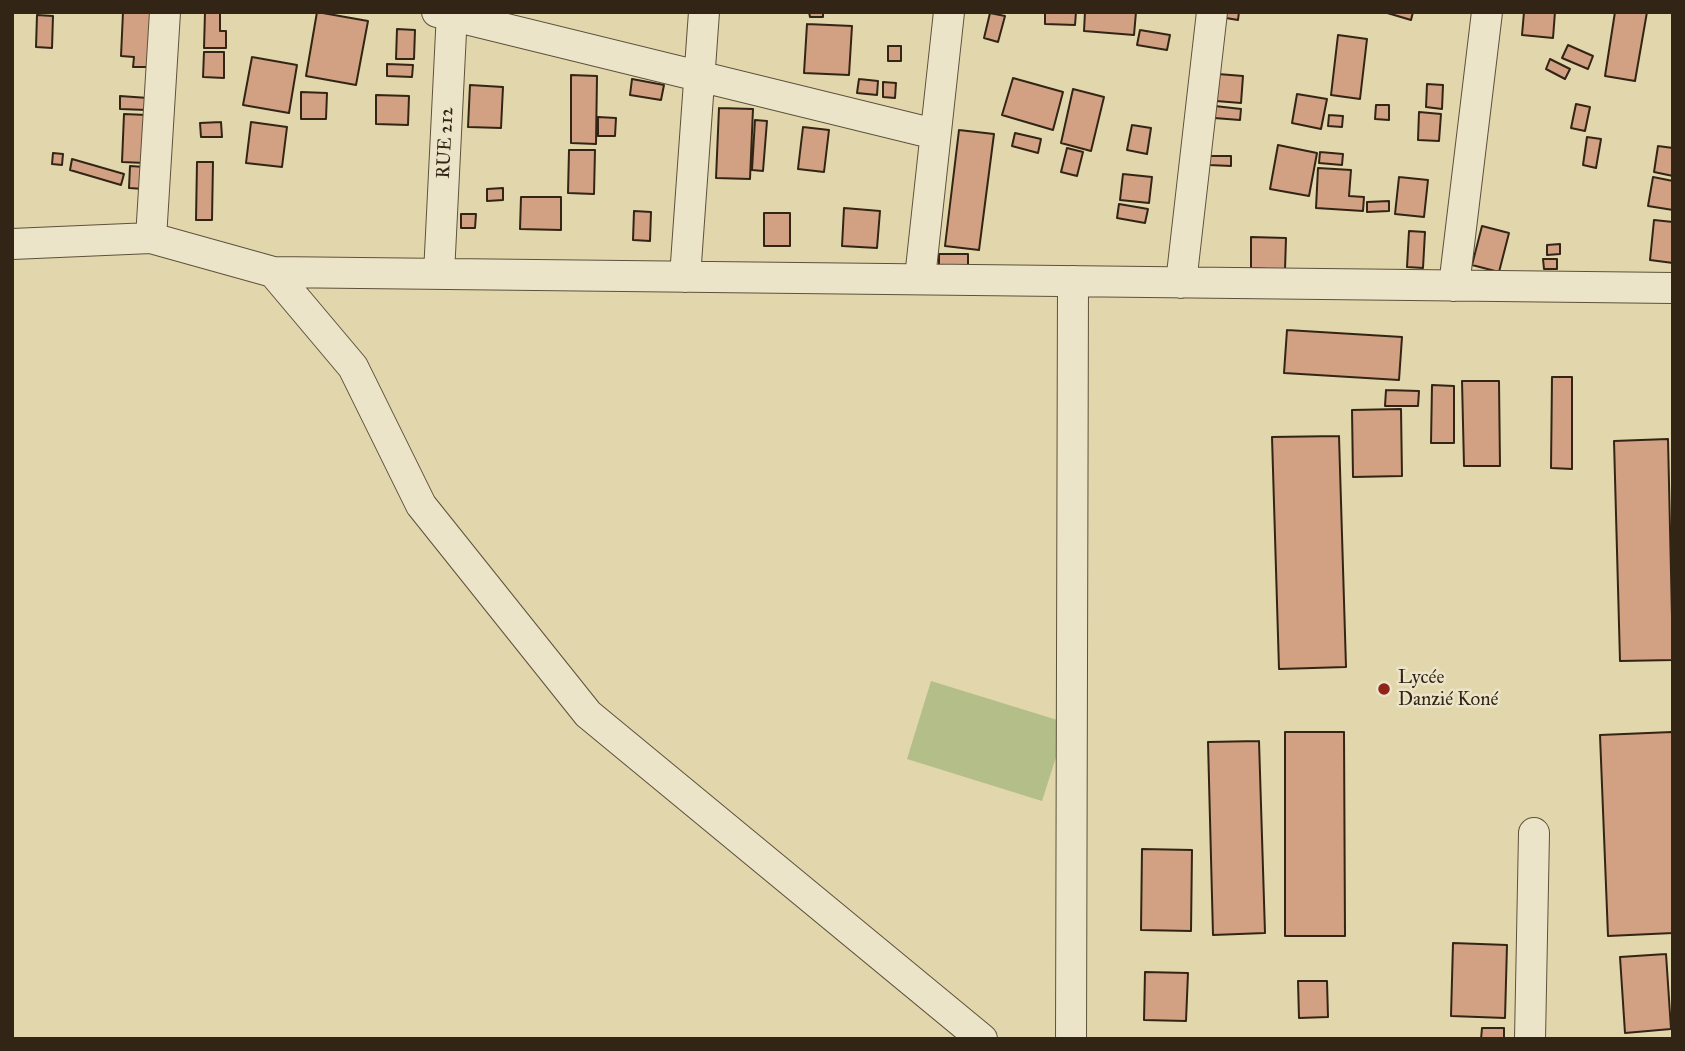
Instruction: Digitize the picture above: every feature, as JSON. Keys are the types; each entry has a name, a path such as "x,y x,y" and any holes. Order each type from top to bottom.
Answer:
{"street":[{"path":"151,238 165,12"},
{"path":"685,277 704,12"},
{"path":"920,278 949,12"},
{"path":"1181,283 1213,12"},
{"path":"1454,286 1487,12"},
{"path":"447,13 935,134"},
{"name":"RUE 212","path":"439,274 447,13"},
{"path":"12,244 151,238 274,272 1673,288"},
{"path":"274,272 354,367 421,505 588,714 982,1039"},
{"path":"1072,1039 1073,281"},
{"path":"1530,1039 1534,834"}],"green space":[{"path":"931,681 1067,723 1042,801 907,759"}],"building":[{"path":"123,12 157,12 155,67 133,67 134,57 121,56"},
{"path":"205,12 220,12 220,31 226,31 226,48 204,48"},
{"path":"317,12 368,21 356,85 306,76"},
{"path":"809,12 823,12 823,17 810,17"},
{"path":"1045,12 1076,12 1075,25 1045,24"},
{"path":"1085,12 1136,12 1134,35 1084,31"},
{"path":"1226,12 1239,12 1238,20 1226,18"},
{"path":"1384,12 1413,12 1411,20"},
{"path":"1524,12 1555,12 1553,38 1522,35"},
{"path":"1615,12 1647,12 1635,81 1605,76"},
{"path":"990,13 1005,16 998,42 984,38"},
{"path":"37,15 53,16 52,48 36,47"},
{"path":"807,24 852,26 849,75 804,73"},
{"path":"397,29 415,30 414,59 396,59"},
{"path":"1140,30 1170,35 1167,50 1137,45"},
{"path":"1338,35 1367,39 1360,99 1331,95"},
{"path":"1568,45 1593,56 1588,69 1562,58"},
{"path":"888,46 901,46 901,61 888,61"},
{"path":"204,52 224,52 224,78 203,77"},
{"path":"252,57 297,65 289,113 243,105"},
{"path":"1550,59 1570,69 1565,79 1546,69"},
{"path":"387,64 413,65 412,77 387,76"},
{"path":"1218,74 1243,76 1241,103 1216,101"},
{"path":"571,75 597,76 596,144 571,143"},
{"path":"1013,78 1063,92 1053,130 1002,115"},
{"path":"632,79 664,85 661,100 630,95"},
{"path":"859,79 878,81 877,95 857,93"},
{"path":"883,82 896,83 895,98 883,97"},
{"path":"1427,84 1443,85 1442,109 1426,107"},
{"path":"470,85 503,87 501,128 468,127"},
{"path":"1073,89 1104,97 1091,151 1061,143"},
{"path":"301,92 327,93 326,119 301,119"},
{"path":"1297,94 1327,99 1321,129 1292,123"},
{"path":"376,95 409,96 408,125 376,124"},
{"path":"120,96 148,98 147,110 120,109"},
{"path":"1576,104 1590,107 1585,131 1571,128"},
{"path":"1376,105 1389,105 1389,120 1375,119"},
{"path":"1215,106 1241,109 1240,120 1214,118"},
{"path":"719,108 753,109 750,179 716,178"},
{"path":"1419,112 1441,114 1439,141 1418,140"},
{"path":"124,114 147,115 145,163 122,162"},
{"path":"1329,115 1343,116 1342,127 1328,126"},
{"path":"598,117 616,118 615,136 598,136"},
{"path":"755,120 767,121 763,171 752,170"},
{"path":"221,122 222,137 201,137 200,123"},
{"path":"251,122 287,127 282,167 246,163"},
{"path":"1132,125 1151,128 1147,154 1127,150"},
{"path":"803,127 829,130 824,172 798,169"},
{"path":"959,130 994,134 979,250 945,246"},
{"path":"1015,133 1041,139 1038,153 1012,146"},
{"path":"1587,137 1601,139 1596,168 1583,165"},
{"path":"1278,145 1317,153 1309,196 1270,189"},
{"path":"1658,146 1673,148 1673,176 1654,172"},
{"path":"1067,148 1083,152 1077,176 1061,172"},
{"path":"569,150 595,150 594,194 568,193"},
{"path":"1320,152 1343,154 1342,165 1319,163"},
{"path":"53,153 63,154 62,165 52,164"},
{"path":"1209,156 1231,156 1231,166 1209,165"},
{"path":"72,159 124,174 121,185 70,170"},
{"path":"197,162 213,162 212,220 196,220"},
{"path":"130,166 145,167 144,189 129,188"},
{"path":"1318,168 1351,170 1349,196 1364,197 1363,211 1316,208"},
{"path":"1123,174 1152,177 1149,203 1120,200"},
{"path":"1399,177 1428,180 1424,217 1395,214"},
{"path":"1653,177 1673,181 1673,210 1648,206"},
{"path":"503,188 503,200 487,201 487,189"},
{"path":"521,197 561,197 561,230 520,229"},
{"path":"1389,201 1389,211 1367,212 1367,202"},
{"path":"1119,204 1148,209 1145,223 1117,218"},
{"path":"844,208 880,211 877,248 842,246"},
{"path":"634,211 651,212 650,241 633,240"},
{"path":"764,213 790,213 790,246 764,246"},
{"path":"461,214 476,214 475,228 461,228"},
{"path":"1654,220 1673,222 1673,263 1650,260"},
{"path":"1482,226 1509,233 1499,272 1472,265"},
{"path":"1409,231 1425,232 1423,268 1407,267"},
{"path":"1251,237 1286,238 1285,270 1251,268"},
{"path":"1560,244 1560,254 1547,255 1547,245"},
{"path":"939,254 968,254 968,269 939,268"},
{"path":"1543,259 1557,259 1557,269 1544,269"},
{"path":"1287,330 1402,337 1399,380 1284,373"},
{"path":"1552,377 1572,377 1572,469 1551,468"},
{"path":"1462,381 1499,381 1500,466 1464,466"},
{"path":"1432,385 1454,386 1454,443 1431,443"},
{"path":"1386,390 1419,391 1418,406 1385,406"},
{"path":"1401,409 1402,476 1353,477 1352,410"},
{"path":"1339,436 1346,667 1279,669 1272,437"},
{"path":"1668,439 1673,660 1620,661 1614,441"},
{"path":"1285,732 1344,732 1345,936 1285,936"},
{"path":"1672,732 1673,933 1608,936 1600,735"},
{"path":"1259,741 1265,933 1213,935 1208,742"},
{"path":"1142,849 1192,850 1191,931 1141,930"},
{"path":"1453,943 1507,945 1505,1018 1451,1016"},
{"path":"1666,954 1671,1029 1625,1033 1620,957"},
{"path":"1145,972 1188,973 1186,1021 1144,1020"},
{"path":"1298,981 1327,981 1328,1017 1299,1018"},
{"path":"1482,1028 1504,1028 1504,1039 1481,1039"}],"place":[{"name":"Lycée Danzié Koné","path":"1384,689"}]}
